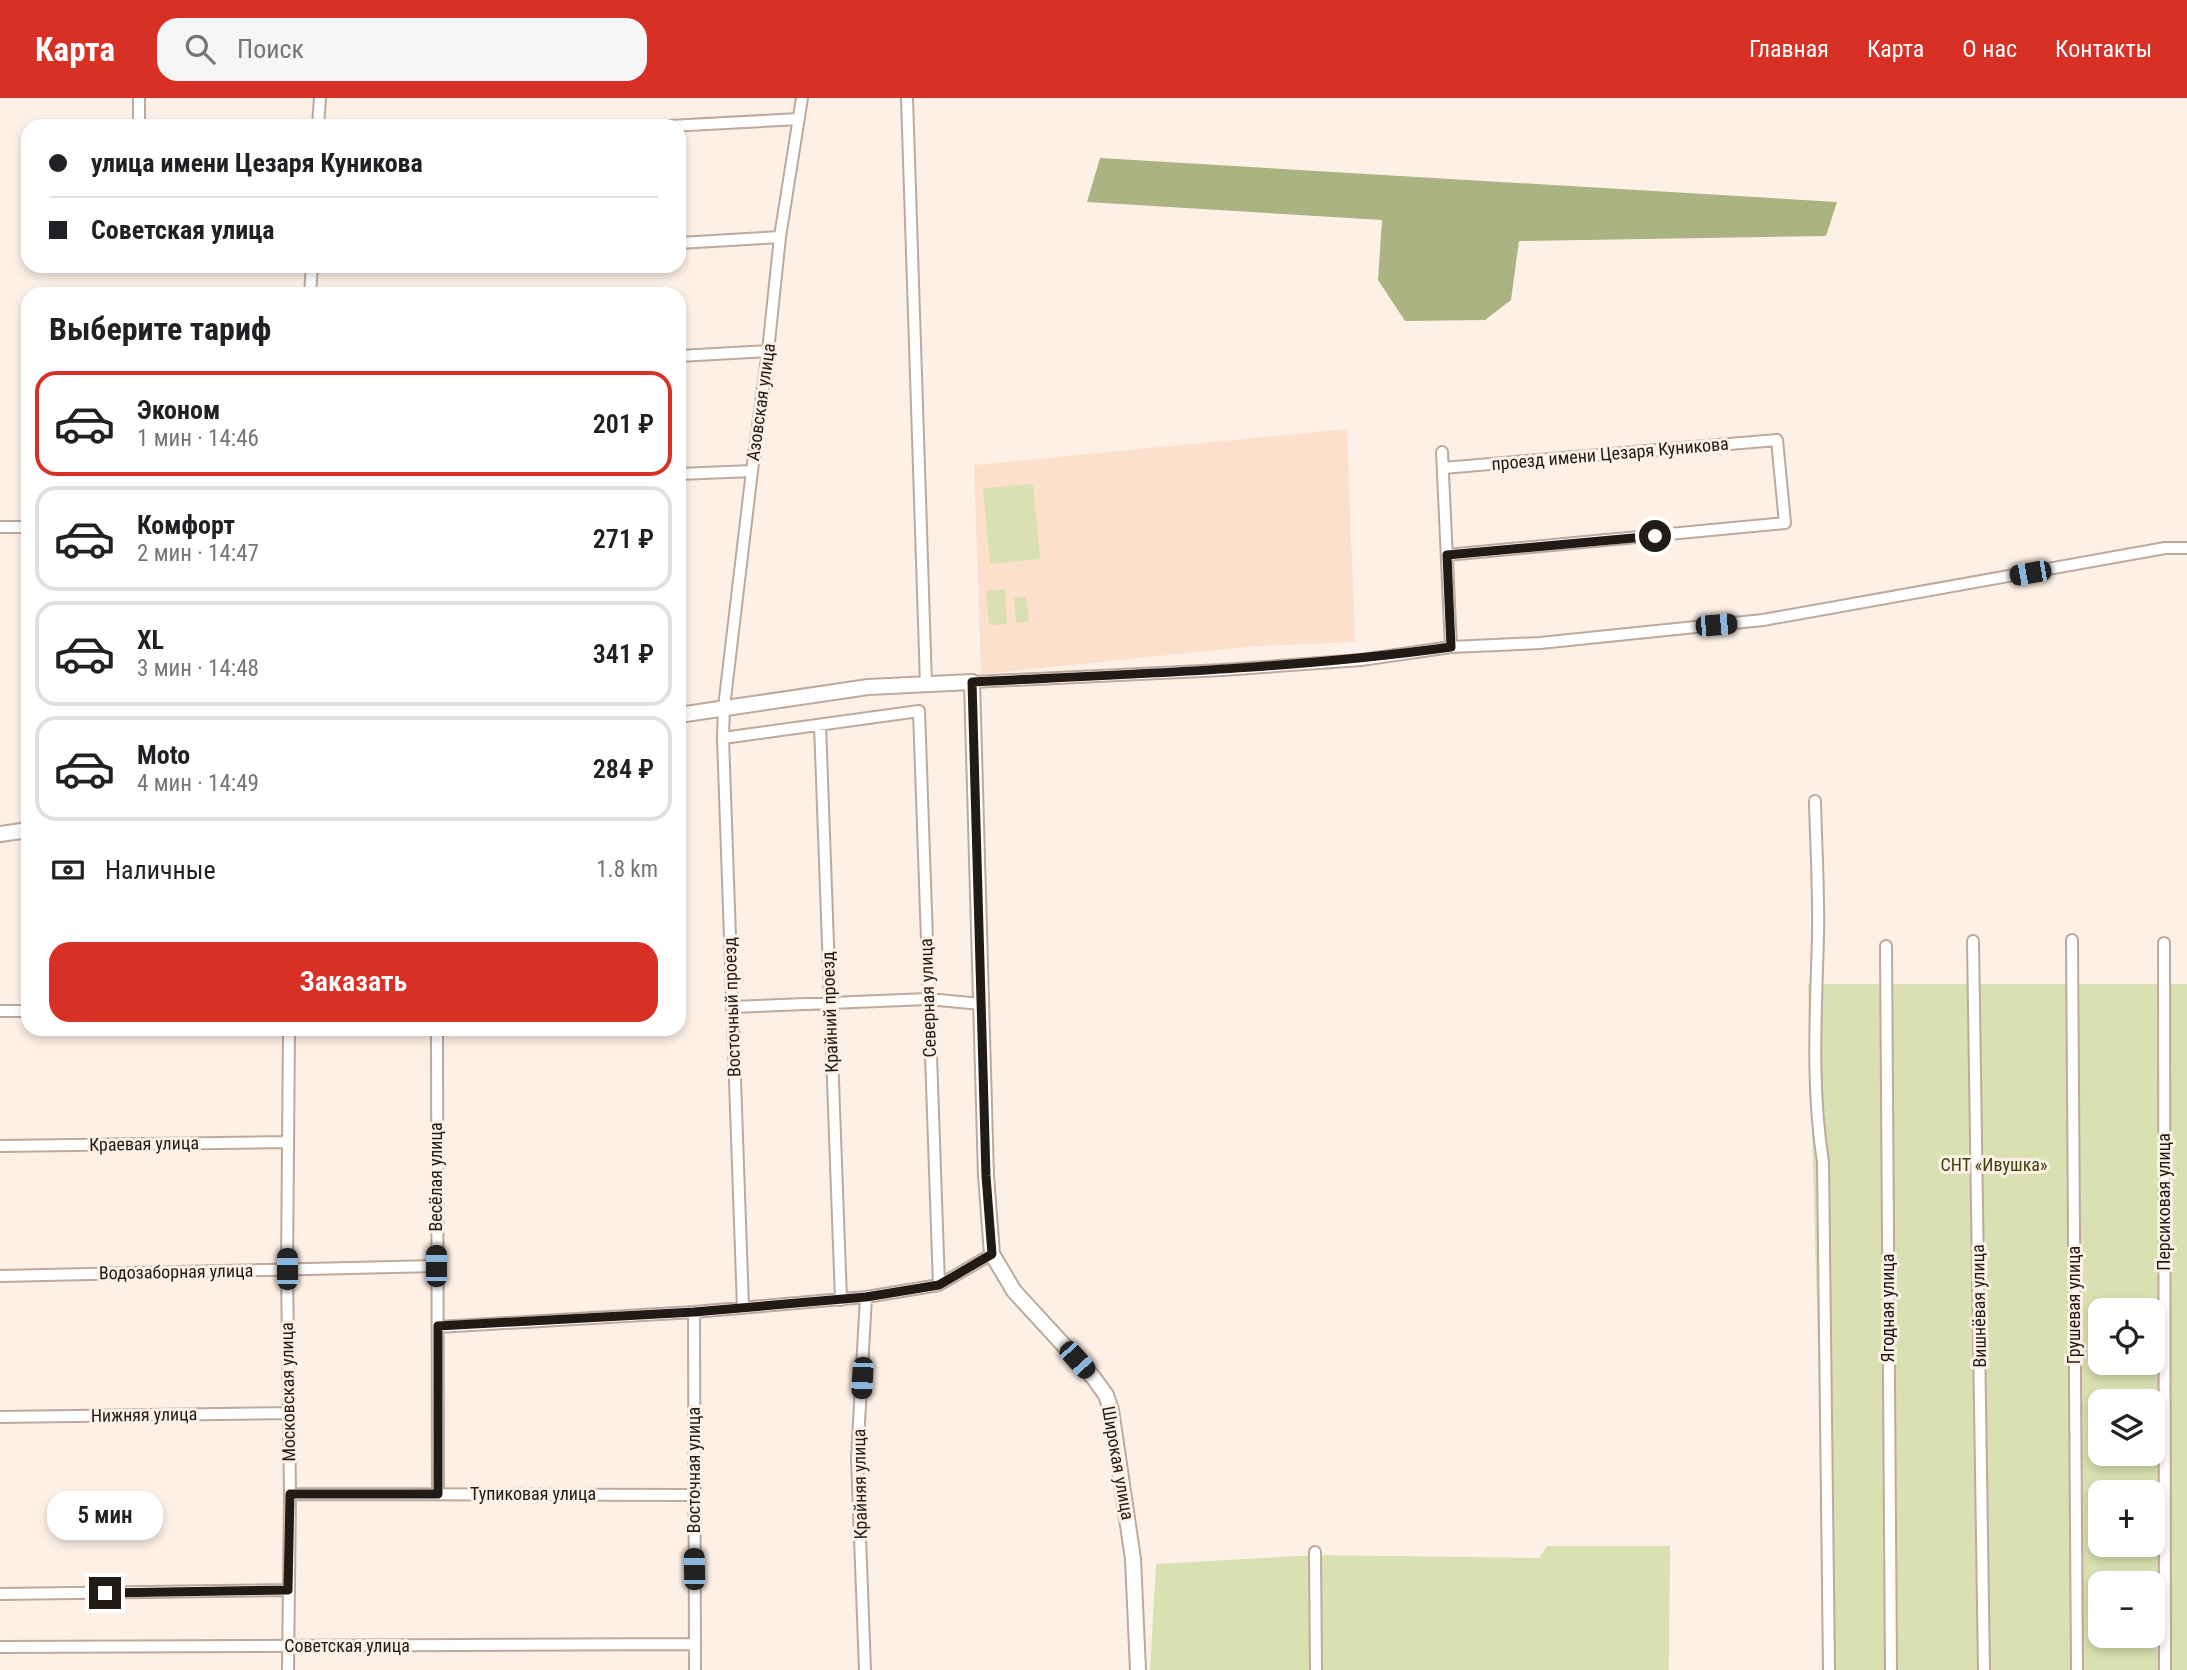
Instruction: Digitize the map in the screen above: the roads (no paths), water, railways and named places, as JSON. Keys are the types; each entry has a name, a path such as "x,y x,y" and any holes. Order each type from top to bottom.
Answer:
{"street":[{"path":"139,98 139,119"},
{"path":"318,119 320,98"},
{"name":"Азовская улица","path":"724,707 780,237 802,98"},
{"path":"907,98 926,684"},
{"path":"686,125 799,119"},
{"path":"686,243 780,237"},
{"path":"686,356 768,351"},
{"name":"проезд имени Цезаря Куникова","path":"1443,468 1777,440 1785,523 1447,555"},
{"path":"1442,452 1451,647"},
{"path":"686,474 752,471"},
{"path":"0,527 21,527"},
{"path":"686,714 868,687 1182,672 1361,660 1451,647 1540,643 1763,620 2165,548 2187,548"},
{"path":"438,1326 694,1312 866,1297 939,1285 992,1254 986,1176 972,682"},
{"name":"Восточный проезд","path":"724,707 743,1308"},
{"name":"Северная улица","path":"820,724 919,711 939,1285"},
{"path":"723,738 820,724"},
{"name":"Крайний проезд","path":"820,724 841,1300"},
{"path":"1815,801 1818,932 1816,1034 1818,1129 1823,1173 1829,1670"},
{"path":"0,834 21,831"},
{"name":"Грушевая улица","path":"2072,940 2077,1670"},
{"name":"Вишнёвая улица","path":"1973,941 1984,1670"},
{"name":"Персиковая улица","path":"2164,943 2165,1670"},
{"name":"Ягодная улица","path":"1886,946 1891,1670"},
{"path":"732,1007 928,999 981,1004"},
{"path":"0,1011 21,1010"},
{"name":"Московская улица","path":"288,1670 289,1036"},
{"name":"Весёлая улица","path":"437,1036 438,1494"},
{"name":"Краевая улица","path":"0,1146 288,1142"},
{"name":"Широкая улица","path":"992,1254 1014,1291 1093,1377 1106,1395 1111,1410 1133,1559 1138,1670"},
{"name":"Водозаборная улица","path":"0,1276 436,1266"},
{"name":"Крайняя улица","path":"865,1670 857,1458 866,1297"},
{"name":"Восточная улица","path":"694,1312 695,1670"},
{"name":"Нижняя улица","path":"0,1417 287,1413"},
{"name":"Тупиковая улица","path":"290,1494 693,1494"},
{"path":"1315,1552 1316,1670"},
{"path":"0,1594 288,1590"},
{"name":"Советская улица","path":"0,1647 695,1644"}],"park label":[{"name":"СНТ «Ивушка»","path":"1994,1165"}]}
